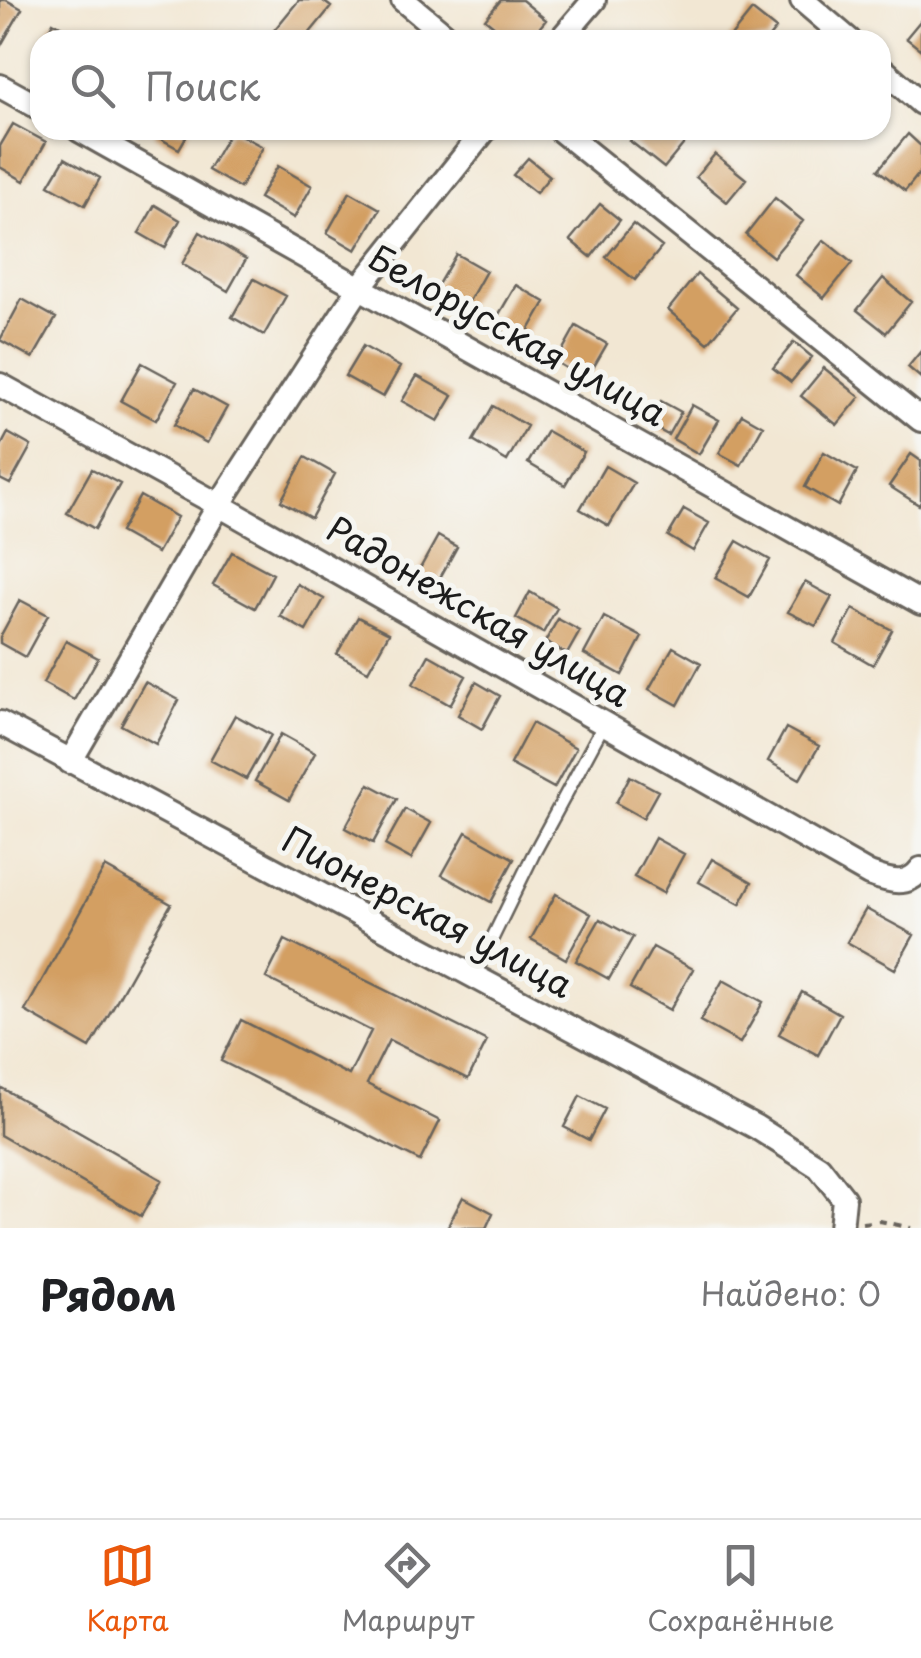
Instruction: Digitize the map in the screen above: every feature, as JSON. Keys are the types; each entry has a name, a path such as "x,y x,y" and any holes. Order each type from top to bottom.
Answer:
{"street":[{"path":"404,0 439,30"},
{"path":"568,30 594,0"},
{"path":"802,0 836,30"},
{"path":"891,77 921,103"},
{"path":"0,86 30,102"},
{"name":"Белорусская улица","path":"97,140 921,603"},
{"path":"70,762 219,505 360,288 477,140"},
{"path":"572,140 921,420"},
{"name":"Радонежская улица","path":"0,385 869,874 895,883 914,878 921,869"},
{"name":"Пионерская улица","path":"0,723 756,1127 818,1166 844,1199 842,1227"}],"lane":[{"path":"473,978 533,855 604,724"}],"path":[{"path":"842,1227 880,1221 911,1228"}],"building":[{"path":"0,0 22,9 0,47"},
{"path":"299,0 322,0 331,7 312,30 274,30"},
{"path":"501,0 522,0 546,20 538,30 499,30 485,19"},
{"path":"752,10 776,29 775,30 736,30"},
{"path":"921,20 921,50 906,38"},
{"path":"53,22 67,30 49,30"},
{"path":"13,124 30,133 30,140 46,142 24,181 0,167 0,146"},
{"path":"908,134 921,146 921,171 905,191 878,170"},
{"path":"163,140 184,140 179,149"},
{"path":"225,140 250,140 263,147 240,188 208,170"},
{"path":"631,140 687,140 664,168"},
{"path":"715,154 746,179 727,202 696,177"},
{"path":"65,158 100,178 85,205 49,185"},
{"path":"528,158 550,176 536,193 513,175"},
{"path":"278,166 312,186 294,218 259,198"},
{"path":"350,192 380,209 356,250 327,233"},
{"path":"775,198 803,221 773,257 746,235"},
{"path":"600,204 620,220 591,257 570,240"},
{"path":"155,205 180,220 165,248 139,233"},
{"path":"633,224 662,247 635,280 606,257"},
{"path":"200,232 246,259 228,291 182,264"},
{"path":"824,240 852,263 824,298 796,275"},
{"path":"456,254 486,271 464,310 433,293"},
{"path":"697,274 737,308 708,343 668,310"},
{"path":"883,278 911,302 886,333 857,310"},
{"path":"254,279 286,296 264,335 232,317"},
{"path":"516,285 545,302 522,342 492,326"},
{"path":"22,299 56,318 33,358 0,340"},
{"path":"576,326 607,344 586,380 556,362"},
{"path":"794,342 812,357 791,382 773,368"},
{"path":"363,346 400,367 383,397 345,376"},
{"path":"921,351 921,378 908,367"},
{"path":"142,363 177,382 156,420 121,401"},
{"path":"824,368 860,397 837,425 801,396"},
{"path":"417,376 453,396 438,421 402,401"},
{"path":"194,389 227,407 207,443 174,425"},
{"path":"661,401 681,412 668,435 648,424"},
{"path":"692,405 719,420 699,454 673,439"},
{"path":"493,406 527,426 507,461 473,441"},
{"path":"742,414 763,426 741,465 719,453"},
{"path":"547,431 584,452 565,485 528,463"},
{"path":"8,433 31,446 10,484 0,479 0,448"},
{"path":"824,452 857,471 838,506 805,487"},
{"path":"911,454 921,461 919,505 889,486"},
{"path":"305,457 335,474 311,518 281,501"},
{"path":"605,466 634,483 609,526 580,509"},
{"path":"92,469 120,484 95,529 67,513"},
{"path":"140,496 177,517 157,553 120,532"},
{"path":"684,509 709,523 693,551 668,536"},
{"path":"438,536 457,547 431,594 412,583"},
{"path":"737,541 770,560 749,597 715,578"},
{"path":"232,552 273,574 255,608 213,585"},
{"path":"805,582 832,597 816,626 788,612"},
{"path":"297,584 324,599 306,631 280,616"},
{"path":"530,592 557,608 543,633 516,618"},
{"path":"20,600 48,615 25,657 0,643"},
{"path":"853,609 892,630 873,665 835,643"},
{"path":"358,617 389,633 368,671 337,654"},
{"path":"604,617 642,637 622,675 584,654"},
{"path":"558,619 580,631 567,654 545,642"},
{"path":"66,641 98,658 74,700 43,683"},
{"path":"673,647 701,663 678,705 649,689"},
{"path":"429,655 466,676 450,705 413,684"},
{"path":"145,682 179,700 156,744 121,725"},
{"path":"476,682 500,696 482,729 458,715"},
{"path":"235,715 271,735 246,779 210,760"},
{"path":"532,723 576,748 554,788 510,764"},
{"path":"786,728 819,746 800,779 768,761"},
{"path":"281,734 315,753 289,800 255,781"},
{"path":"630,776 658,791 643,818 616,803"},
{"path":"369,784 397,799 373,843 345,828"},
{"path":"405,809 431,823 411,859 385,845"},
{"path":"466,832 514,859 491,902 442,875"},
{"path":"655,838 684,854 663,893 634,877"},
{"path":"712,859 752,882 740,904 699,882"},
{"path":"105,867 171,904 90,1048 25,1011"},
{"path":"556,894 591,914 566,959 531,939"},
{"path":"866,909 914,935 895,969 847,942"},
{"path":"600,919 633,937 609,979 576,961"},
{"path":"285,940 487,1041 468,1079 389,1040 367,1084 440,1121 420,1161 221,1061 241,1020 349,1075 371,1031 266,978"},
{"path":"653,947 693,969 670,1010 630,988"},
{"path":"723,980 763,1002 740,1043 700,1021"},
{"path":"802,992 840,1014 818,1055 779,1034"},
{"path":"0,1087 162,1180 141,1216 0,1135"},
{"path":"580,1096 605,1109 589,1140 564,1127"},
{"path":"463,1197 493,1213 486,1228 447,1228"}]}
